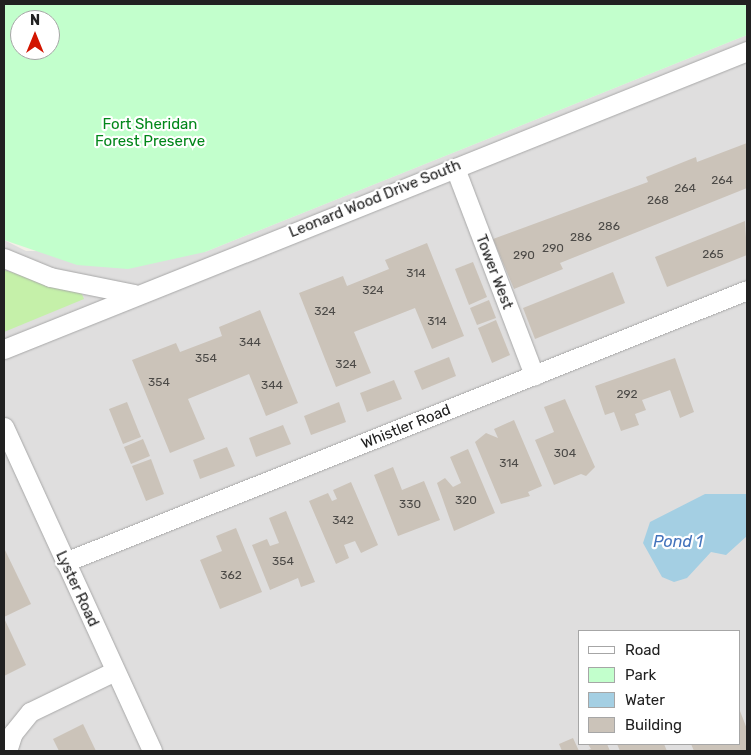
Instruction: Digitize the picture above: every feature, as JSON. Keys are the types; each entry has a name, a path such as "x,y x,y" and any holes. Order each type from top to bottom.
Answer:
{"street":[{"name":"Leonard Wood Drive South","path":"4,349 134,294 747,52"},
{"name":"Tower West","path":"454,168 534,375"},
{"path":"4,258 50,277 134,294"},
{"name":"Whistler Road","path":"65,562 747,290"},
{"name":"Lyster Road","path":"4,427 10,458 65,562 152,751"},
{"path":"7,751 13,733 30,712 115,671"}],"shaded area":[{"path":"747,35 747,751 4,751 4,240 26,251 205,252"}],"green space":[{"name":"Fort Sheridan Forest Preserve","path":"4,4 747,4 747,35 205,252 128,269 77,265 4,240"},
{"path":"4,270 81,292 84,299 4,332"}],"water":[{"name":"Pond 1","path":"705,494 747,494 747,536 726,555 711,552 687,578 674,582 662,577 643,543 650,522"}],"building":[{"path":"747,143 747,188 560,263 563,269 514,289 493,239 648,182 646,177 696,157 697,162"},
{"path":"745,221 747,255 667,287 655,257"},
{"path":"427,243 464,336 432,349 415,308 354,332 371,373 336,387 299,293 343,276 347,286 389,269 385,260"},
{"path":"473,262 487,297 469,305 455,269"},
{"path":"613,272 625,303 535,339 523,308"},
{"path":"489,300 496,318 477,325 470,308"},
{"path":"260,310 298,403 266,416 249,374 188,399 205,439 170,453 132,360 176,343 180,352 222,336 219,327"},
{"path":"496,320 510,355 492,363 478,328"},
{"path":"449,357 456,376 422,390 414,371"},
{"path":"675,358 694,412 680,418 670,390 642,400 646,410 635,414 639,425 621,431 614,412 605,415 595,386"},
{"path":"394,380 402,399 367,412 360,393"},
{"path":"565,399 595,467 586,476 581,474 554,485 535,440 554,432 544,407"},
{"path":"127,402 141,437 123,444 109,409"},
{"path":"339,402 346,422 311,435 304,416"},
{"path":"514,420 542,486 528,492 530,496 501,504 475,442 486,433 498,438 494,429"},
{"path":"283,425 291,444 256,457 249,438"},
{"path":"143,439 150,456 131,464 124,447"},
{"path":"227,447 235,466 200,479 193,460"},
{"path":"468,449 495,513 454,531 437,483 445,478 453,487 461,483 450,457"},
{"path":"151,459 164,494 146,501 132,466"},
{"path":"393,467 402,490 424,481 440,520 398,536 374,475"},
{"path":"351,482 378,545 361,553 355,541 344,545 349,558 336,564 309,501 328,493 332,501 337,499 333,490"},
{"path":"286,511 315,582 301,587 298,578 270,590 252,545 267,539 270,546 279,543 269,518"},
{"path":"236,528 262,592 220,609 200,560 222,551 216,536"},
{"path":"4,548 31,604 4,617"},
{"path":"4,618 26,665 4,676"},
{"path":"741,714 747,729 747,751 694,751 691,745 741,745"},
{"path":"83,724 96,751 59,751 53,739"},
{"path":"573,738 579,751 562,751 559,744"},
{"path":"589,745 607,745 610,751 585,751 591,749"},
{"path":"617,745 664,745 667,751 620,751"}]}
